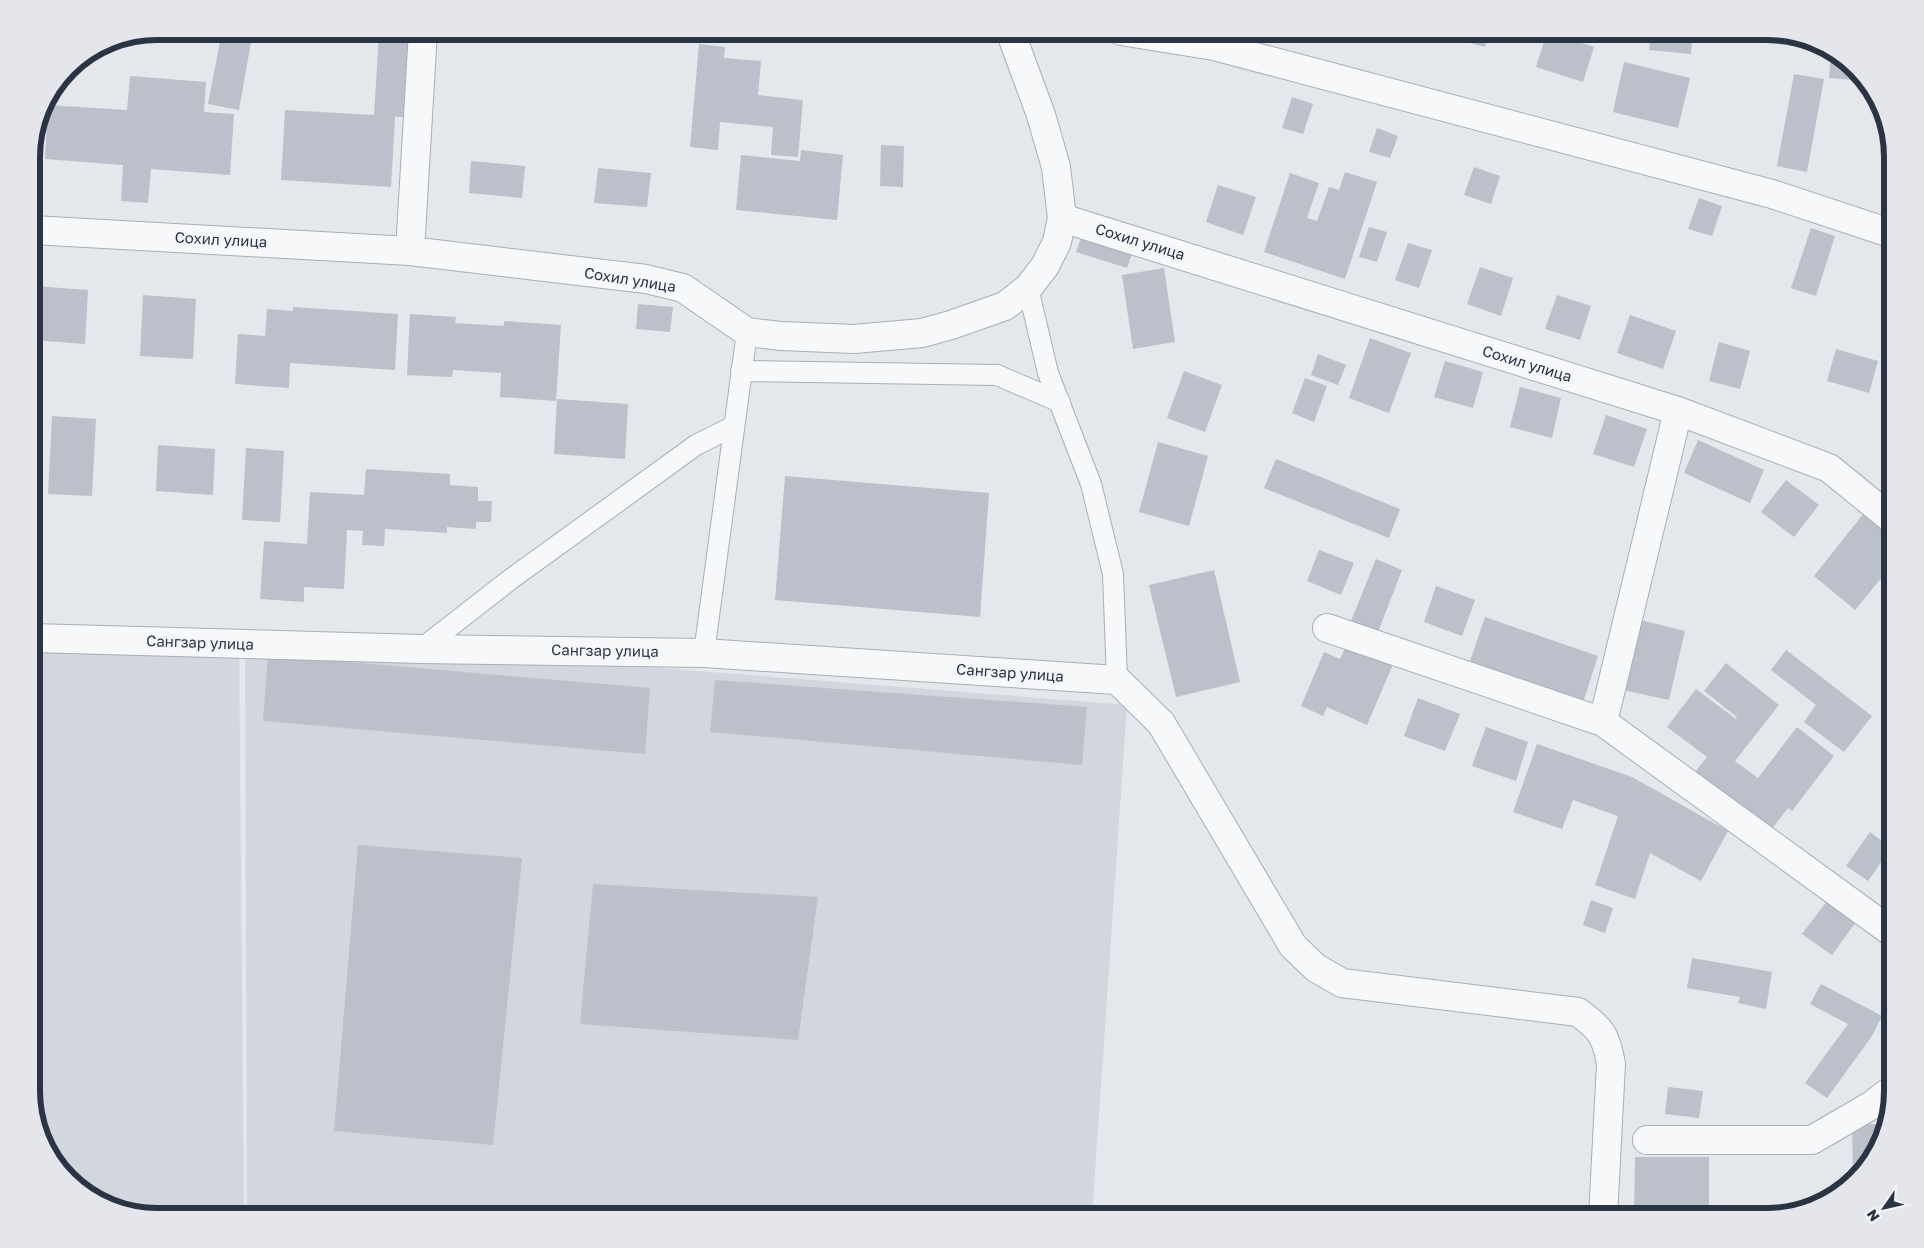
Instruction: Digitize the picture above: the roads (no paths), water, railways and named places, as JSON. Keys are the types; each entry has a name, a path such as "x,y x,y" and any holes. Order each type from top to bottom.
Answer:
{"street":[{"path":"410,251 422,40"},
{"path":"1013,40 1041,115 1053,158 1062,218"},
{"path":"1176,40 1224,48 1772,194 1884,231"},
{"name":"Сохил улица","path":"40,230 410,251 646,280 683,288 747,332 790,337 854,339 922,333 1005,306 1028,288 1045,266 1057,242 1062,218 1678,411 1829,468 1884,513"},
{"path":"1603,722 1678,411"},
{"path":"1327,628 1603,722 1884,926"},
{"name":"Сангзар улица","path":"40,638 421,649 704,652 1117,680"},
{"path":"1117,680 1161,723 1293,946 1316,968 1342,982 1578,1012 1596,1025 1607,1043 1611,1064 1603,1208"},
{"path":"1647,1140 1812,1140 1884,1096"}],"lane":[{"path":"1028,288 1048,373 1091,484 1113,574 1117,680"},
{"path":"704,652 747,332"},
{"path":"741,371 997,375 1060,402"},
{"path":"421,649 511,579 696,444 734,426"}]}
